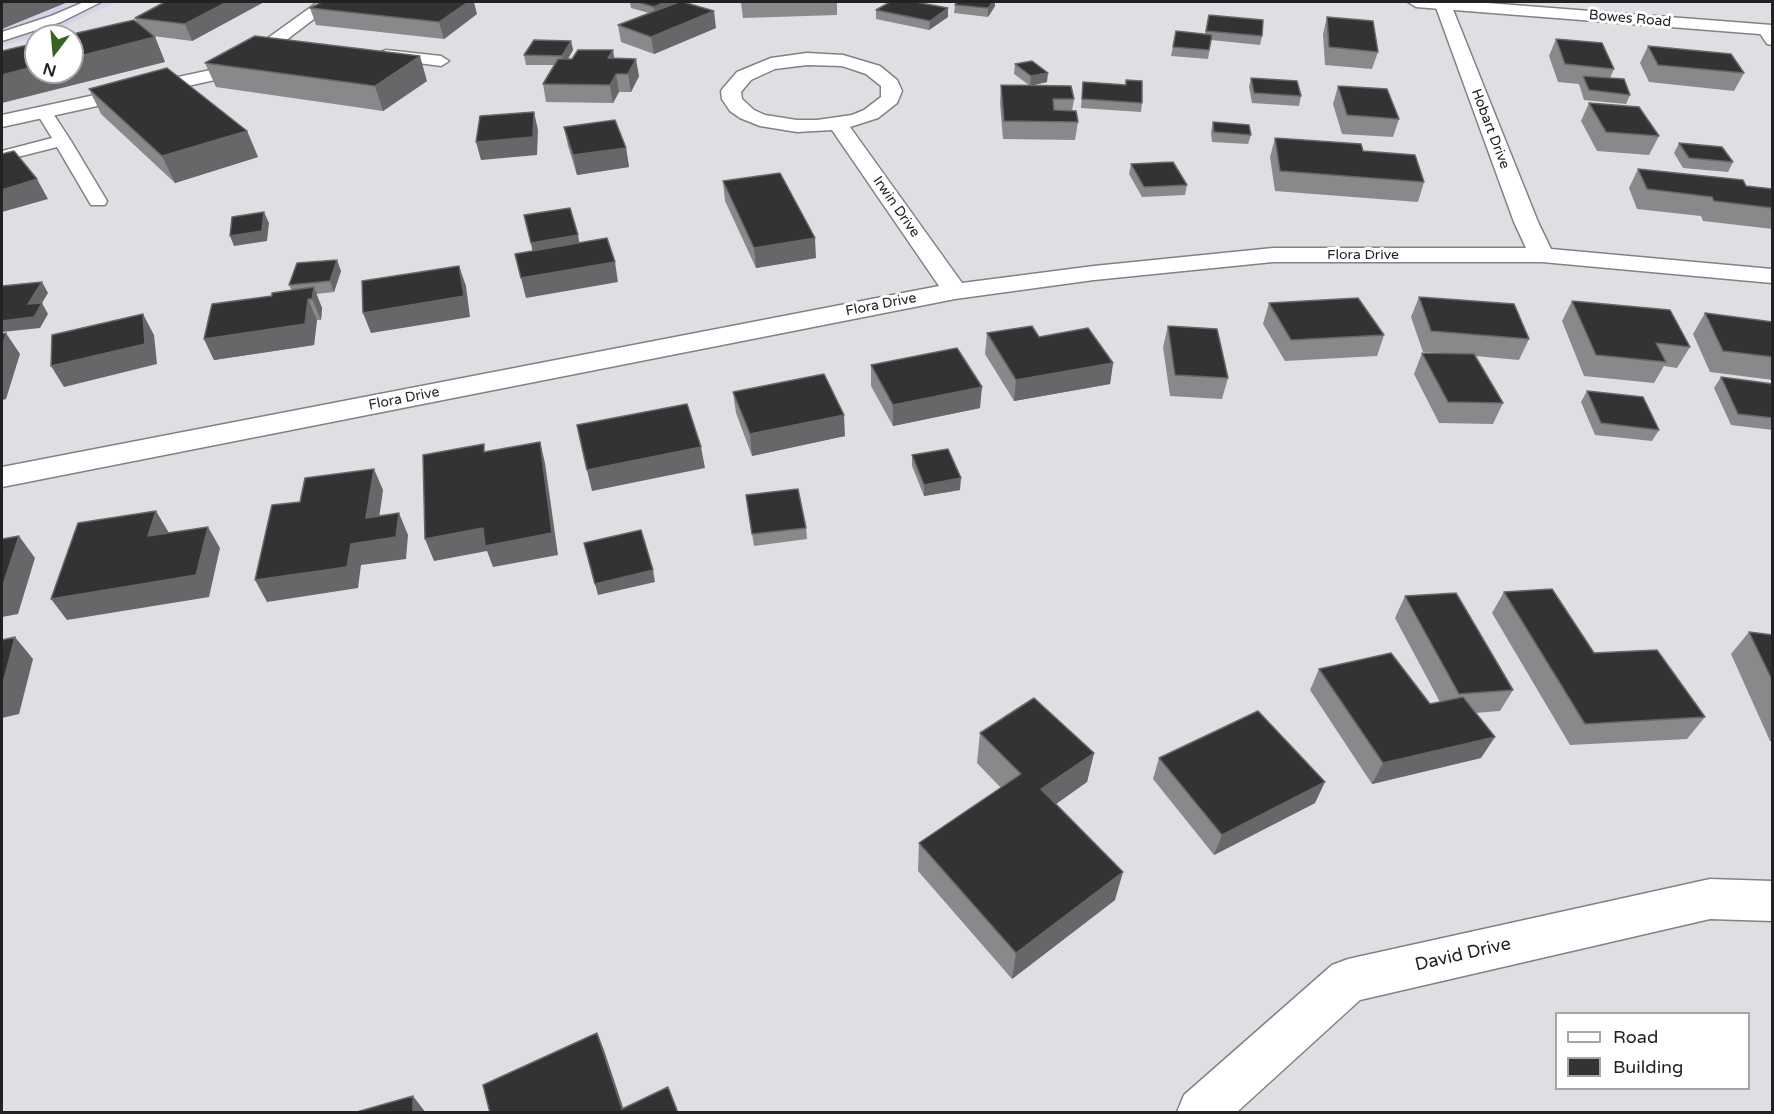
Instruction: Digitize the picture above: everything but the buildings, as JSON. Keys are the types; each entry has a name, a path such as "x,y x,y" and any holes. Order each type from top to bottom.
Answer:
{"street":[{"path":"2,121 235,70 328,2"},
{"name":"Bowes Road","path":"1416,2 1770,33"},
{"name":"Hobart Drive","path":"1442,3 1526,222 1542,255"},
{"path":"807,59 859,65 884,76 892,92 890,99 883,107 856,120 838,124 797,126 760,120 737,107 732,99 731,91 744,76 756,69 771,64 807,59"},
{"name":"Irwin Drive","path":"838,124 955,291"},
{"name":"Flora Drive","path":"2,477 955,291 1094,273 1273,255 1542,255 1773,276"},
{"name":"David Drive","path":"1201,1113 1348,981 1710,898 1773,900"}],"lane":[{"path":"2,37 56,19 94,2"},
{"path":"271,43 294,45"},
{"path":"373,54 441,62"},
{"path":"44,112 98,201"},
{"path":"2,156 62,141"}],"shaded area":[{"path":"2,2 116,2 68,24 24,24 24,40 2,46"}]}
